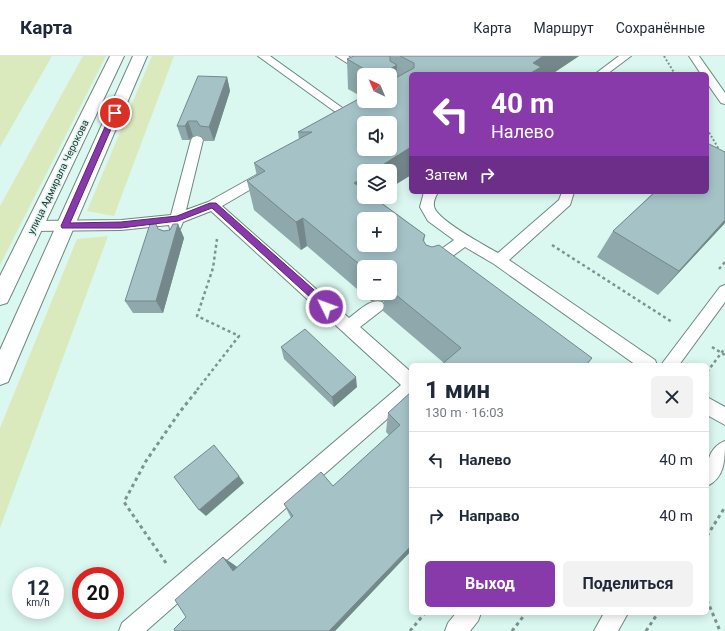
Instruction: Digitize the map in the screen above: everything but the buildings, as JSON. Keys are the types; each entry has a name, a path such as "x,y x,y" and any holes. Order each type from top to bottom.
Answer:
{"street":[{"name":"улица Адмирала Черокова","path":"0,297 117,56"},
{"name":"улица Адмирала Черокова","path":"0,375 140,56"}],"lane":[{"path":"263,56 357,122"},
{"path":"341,56 361,68"},
{"path":"603,72 626,56"},
{"path":"694,56 705,72"},
{"path":"709,78 725,101"},
{"path":"344,131 357,124"},
{"path":"171,238 178,219 197,140"},
{"path":"34,226 121,225 178,219 213,205 275,170"},
{"path":"429,194 427,207 433,218 464,240 499,260 646,363"},
{"path":"499,260 565,202 567,194"},
{"path":"213,205 409,381"},
{"path":"427,267 464,240"},
{"path":"670,363 725,291"},
{"path":"349,327 377,306"},
{"path":"130,631 409,389"},
{"path":"709,406 725,417"},
{"path":"709,474 725,450"},
{"path":"456,631 468,615"},
{"path":"605,631 616,615"}],"path":[{"path":"664,56 674,72"},
{"path":"709,132 721,153"},
{"path":"182,586 124,502 146,461 179,413 239,336 197,316 208,288 214,262 217,241 213,205"},
{"path":"531,232 725,355"},
{"path":"709,369 725,348"},
{"path":"709,533 725,508"},
{"path":"709,605 720,631"},
{"path":"410,631 423,615"},
{"path":"512,631 524,615"},
{"path":"646,631 657,615"}],"green space":[{"path":"0,56 52,56 0,147"},
{"path":"83,56 106,56 0,265 0,206"},
{"path":"152,56 174,56 114,216 87,211"},
{"path":"108,236 0,528 0,428 77,239"}],"route":[{"path":"115,113 65,226 121,225 178,219 213,205 326,307"}]}
